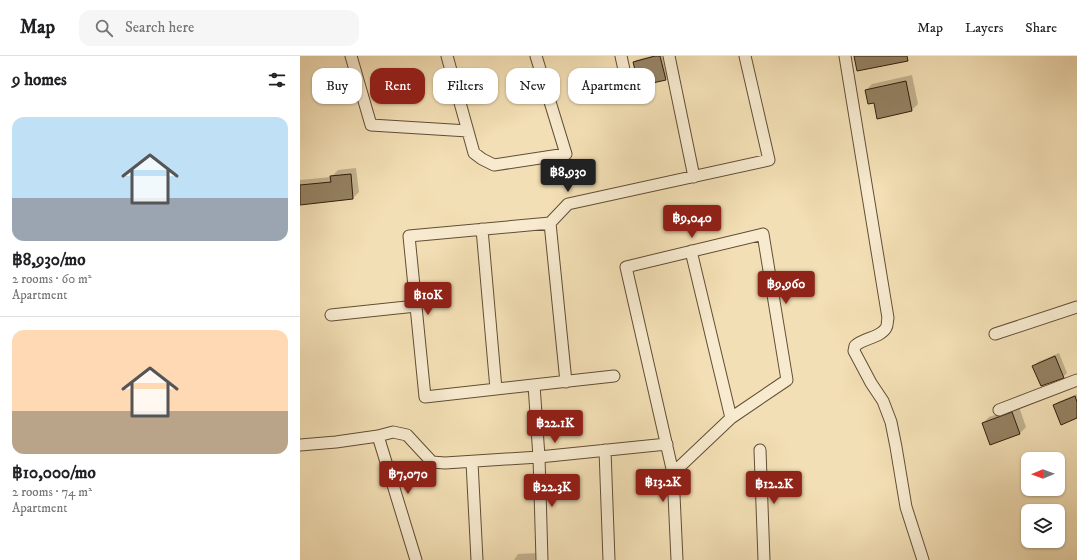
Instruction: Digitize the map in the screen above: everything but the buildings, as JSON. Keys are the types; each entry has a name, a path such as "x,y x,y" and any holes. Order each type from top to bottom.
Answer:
{"street":[{"path":"351,56 371,125 468,131"},
{"path":"447,56 474,153 494,165 566,154 536,56"},
{"path":"621,56 624,68"},
{"path":"670,56 694,176"},
{"path":"614,376 425,397 409,236 550,223 568,204 769,160 745,56"},
{"path":"845,56 888,318 887,327 881,333 859,342 855,346 854,351 871,383 883,401 891,422 906,507 923,560"},
{"path":"550,223 566,382"},
{"path":"482,229 496,389"},
{"path":"673,473 731,418 787,380 764,234 626,267 673,473 677,560"},
{"path":"691,252 731,418"},
{"path":"331,315 416,306"},
{"path":"995,334 1077,306"},
{"path":"999,410 1077,380"},
{"path":"534,385 539,457 542,560"},
{"path":"300,445 336,442 378,436 393,432 407,435 432,462 445,464 539,457 667,444"},
{"path":"378,436 416,560"},
{"path":"605,450 609,560"},
{"path":"760,450 764,560"},
{"path":"472,462 477,560"}]}
